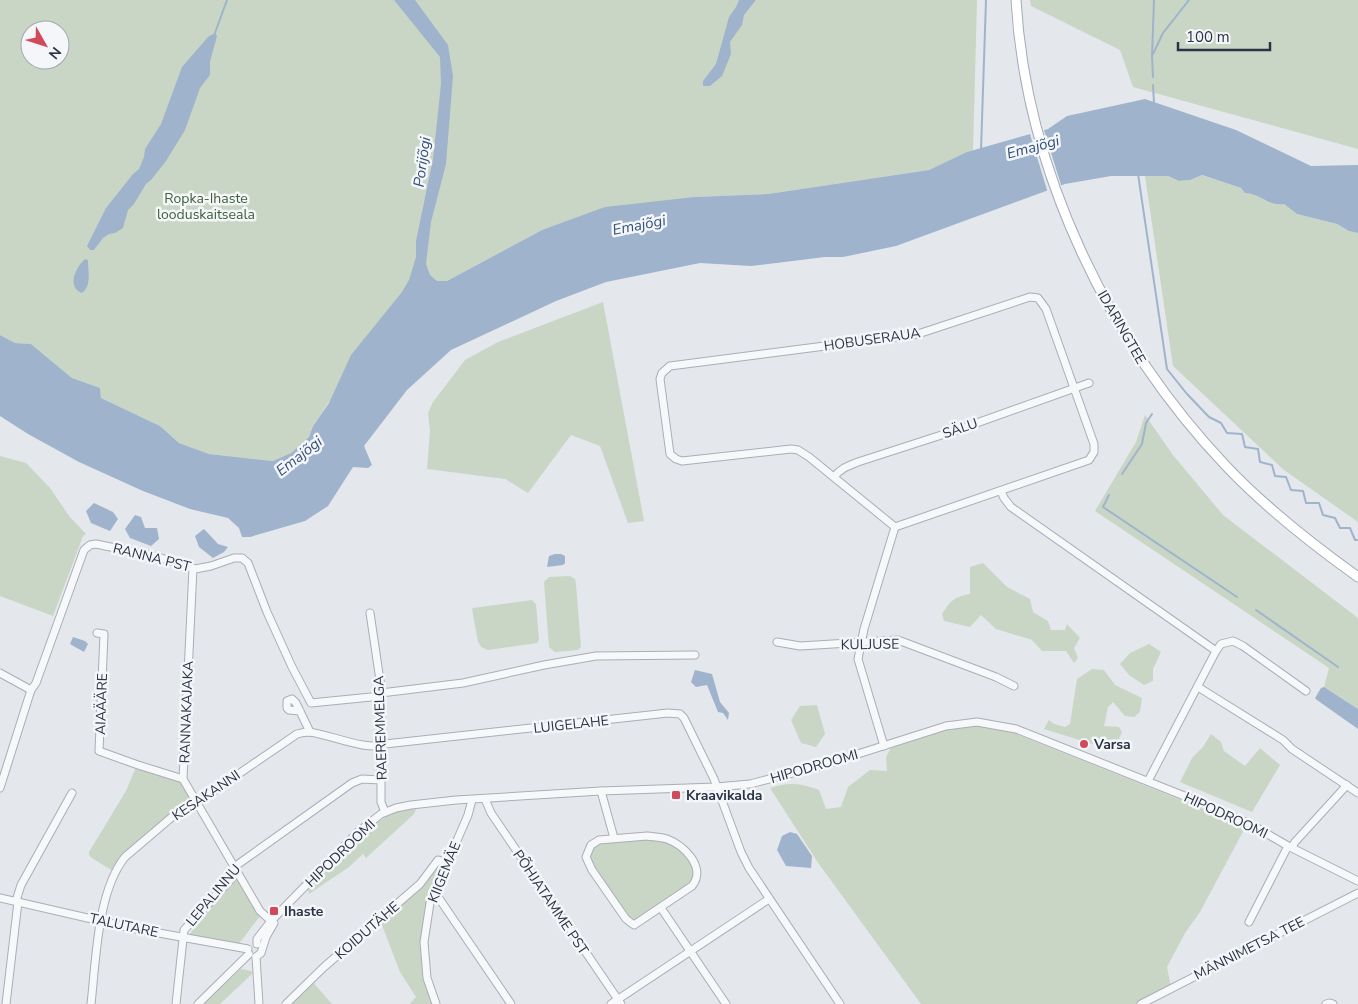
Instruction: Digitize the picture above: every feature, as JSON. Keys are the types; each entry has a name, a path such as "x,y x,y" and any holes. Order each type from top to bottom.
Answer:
{"main road":[{"name":"IDARINGTEE","path":"1016,0 1030,95 1058,194 1095,279 1143,364 1201,438 1234,474 1295,530 1358,577"}],"street":[{"name":"HOBUSERAUA","path":"1035,297 1041,300 1046,309 1094,444 1093,456 1089,460 1001,492 895,527 834,477 802,452 791,449 687,461 676,459 668,450 660,379 662,373 673,365 921,333 1024,299 1035,297"},
{"name":"SÄLU","path":"834,477 845,467 858,462 1089,383"},
{"path":"1001,492 1011,506 1216,651"},
{"path":"884,746 858,659 864,629 895,527"},
{"name":"RANNA PST","path":"0,788 31,690 36,683 84,550 90,545 96,544 127,550 193,568 211,566 234,558 242,558 248,563 266,612 311,703 381,694"},
{"name":"RANNAKAJAKA","path":"193,568 183,779 260,911 271,921"},
{"name":"RAEREMMELGA","path":"370,613 381,694 381,802 385,812"},
{"name":"AIAÄÄRE","path":"97,633 104,634 99,751 183,779"},
{"name":"KULJUSE","path":"777,642 800,646 898,640 996,677 1014,686"},
{"path":"1148,781 1221,644 1233,640 1306,691"},
{"path":"381,694 463,683 544,665 596,656 695,655"},
{"path":"0,673 31,690"},
{"path":"1198,687 1283,740 1292,749 1358,793"},
{"path":"300,711 310,732 363,745 381,746"},
{"name":"LUIGELAHE","path":"381,746 402,742 676,713 684,718 714,779 716,787"},
{"name":"HIPODROOMI","path":"259,946 257,939 271,921 358,832 385,812 411,804 601,791 750,784 793,774 946,726 977,722 1016,729 1148,781 1252,825 1358,881"},
{"name":"KESAKANNI","path":"91,1004 101,920 108,891 119,864 186,805 202,798 286,740 297,734 310,732"},
{"name":"LEPALINNU","path":"176,1004 184,930 233,876 237,870 237,865 352,783 362,779 381,780"},
{"path":"1249,922 1290,846 1346,785"},
{"path":"716,787 749,868 840,1004"},
{"path":"601,791 614,838"},
{"path":"6,1004 17,901 21,885 72,793"},
{"name":"KIIGEMÄE","path":"436,1004 427,978 424,942 430,903 468,815 472,800"},
{"name":"PÕHJATAMME PST","path":"485,800 491,813 619,1002"},
{"path":"647,836 668,839 682,847 690,856 697,871 695,882 661,908 638,924 631,924 592,870 586,857 591,845 599,840 647,836"},
{"name":"KOIDUTÄHE","path":"286,1004 324,967 420,884 438,860 446,863"},
{"path":"434,891 510,1004"},
{"name":"MÄNNIMETSA TEE","path":"1141,1004 1358,893"},
{"name":"TALUTARE","path":"0,898 251,953"},
{"path":"611,1004 619,1002 690,951 769,899"},
{"path":"661,908 726,1004"},
{"name":"HIPODROOMI","path":"259,946 277,918 277,915"},
{"path":"198,1004 251,953 261,953 259,946 251,944 251,953 260,1004"},
{"path":"1326,1004 1330,1002 1333,1004"}],"green space":[{"name":"Ropka-Ihaste looduskaitseala","path":"0,0 977,0 973,150 929,170 768,194 694,197 542,230 447,281 437,281 328,403 313,426 309,437 291,453 273,461 209,454 179,443 160,426 101,398 100,388 72,378 31,344 15,343 0,335"},
{"path":"1030,0 1358,0 1358,149 1133,87 1120,50 1031,6"},
{"path":"1201,175 1241,188 1245,193 1284,204 1297,214 1337,224 1349,231 1358,233 1358,522 1284,470 1173,366 1145,176 1168,176 1179,181 1190,180"},
{"path":"603,302 644,521 628,523 600,446 571,435 528,493 505,479 427,469 430,431 428,413 433,402 465,360 498,342"},
{"path":"1145,415 1173,455 1223,515 1358,618 1358,709 1324,687 1329,668 1095,511 1136,442"},
{"path":"0,456 26,463 50,488 69,516 86,534 83,536 53,616 0,596"},
{"path":"983,563 1007,587 1030,599 1033,612 1048,621 1051,630 1065,630 1067,624 1080,638 1074,648 1078,658 1074,663 1066,651 1042,651 1032,640 996,629 981,615 970,627 944,621 942,614 951,602 960,596 970,594 970,567"},
{"path":"570,576 575,579 576,584 581,647 578,650 555,652 549,647 544,582 549,577"},
{"path":"532,600 536,604 539,640 537,643 488,650 481,647 478,642 473,608"},
{"path":"1149,644 1161,652 1153,669 1153,681 1144,685 1129,675 1120,664 1130,653"},
{"path":"1092,669 1104,670 1115,685 1142,698 1140,712 1134,717 1125,716 1113,702 1108,707 1104,726 1119,727 1122,732 1117,743 1096,745 1044,729 1049,720 1054,724 1065,727 1070,724 1077,679"},
{"path":"817,705 825,734 816,747 801,743 791,720 800,706"},
{"path":"978,726 1006,730 1246,826 1200,912 1185,933 1167,967 1171,987 1140,1004 921,1004 819,864 770,788 789,784 805,786 819,790 826,809 841,807 848,787 870,770 887,771 886,757 891,748 950,729"},
{"path":"1211,734 1221,742 1224,751 1245,766 1260,748 1280,765 1252,812 1180,782 1192,758 1203,747"},
{"path":"137,765 184,780 195,798 149,833 116,873 92,858 89,852 126,791"},
{"path":"404,808 416,809 414,814 366,858 363,854 349,867 309,894 308,890 340,855 364,833 390,814"},
{"path":"664,839 687,854 696,869 693,883 660,907 632,922 591,865 589,854 595,844 609,840"},
{"path":"438,861 445,863 429,903 425,977 432,1004 410,1004 416,997 400,972 380,920"},
{"path":"236,876 260,916 238,945 189,935"},
{"path":"241,969 253,973 220,1004 202,1004"},
{"path":"311,980 332,1004 286,1004"}],"water":[{"name":"Emajõgi","path":"394,0 415,0 448,45 453,76 446,164 431,222 426,264 430,275 437,281 447,281 542,230 605,207 694,197 768,194 929,170 967,152 1048,129 1067,116 1145,99 1236,130 1311,166 1358,165 1358,233 1349,231 1337,224 1297,214 1284,204 1269,202 1256,195 1245,193 1241,188 1202,175 1190,180 1179,181 1168,176 1111,176 1065,184 896,246 843,257 825,257 751,266 700,263 606,282 556,301 451,350 407,390 364,446 372,465 368,468 353,467 328,506 305,521 250,537 242,537 239,528 228,518 190,509 143,491 79,462 0,416 0,335 15,343 31,344 72,378 100,388 101,398 160,426 179,443 209,454 273,461 291,453 309,437 313,426 329,403 351,355 402,292 409,280 416,257 416,241 433,159 441,84 440,57"},
{"path":"739,0 756,0 744,15 742,25 730,42 731,54 722,76 710,86 703,86 703,81 716,64 729,17"},
{"path":"215,33 217,36 210,62 210,75 200,88 185,130 166,161 146,184 134,204 128,210 123,228 103,238 94,250 90,250 87,246 106,208 139,169 145,149 161,124 182,67 208,37"},
{"path":"85,259 88,260 89,278 87,286 82,293 74,286 74,277 78,267"},
{"path":"94,503 113,512 118,519 110,531 91,523 86,511"},
{"path":"135,515 141,517 145,528 157,528 159,539 151,546 130,538 125,529"},
{"path":"204,529 218,544 228,547 224,552 213,558 199,547 195,536"},
{"path":"555,554 565,556 565,563 563,565 547,567 549,556"},
{"path":"73,637 88,644 84,652 70,644"},
{"path":"695,670 712,674 720,702 729,713 728,720 723,713 718,712 707,685 696,687 691,682"},
{"path":"1324,687 1358,709 1358,729 1315,698 1321,688"},
{"path":"790,832 797,834 812,856 811,868 786,866 777,850 782,836"}],"pier":[{"path":"1043,127 1062,188 1048,193 1029,131"}],"waterway":[{"path":"215,33 227,0"},
{"path":"981,150 986,0"},
{"path":"1153,77 1154,0"},
{"path":"1153,54 1163,33 1189,0"},
{"path":"1153,85 1154,103"},
{"path":"1138,174 1167,369 1209,417 1221,423 1227,433 1242,434 1245,447 1258,449 1260,462 1272,465 1275,476 1286,477 1291,490 1303,491 1306,503 1319,503 1323,515 1335,518 1340,528 1350,528 1355,540 1358,540"},
{"path":"1122,474 1142,444 1146,423 1152,414"},
{"path":"1109,495 1103,507 1237,597"},
{"path":"1256,610 1338,667"}],"place":[{"name":"Varsa","path":"1084,744"},
{"name":"Kraavikalda","path":"676,795"},
{"name":"Ihaste","path":"274,911"}],"water label":[{"name":"Porijõgi","path":"422,162"}]}
